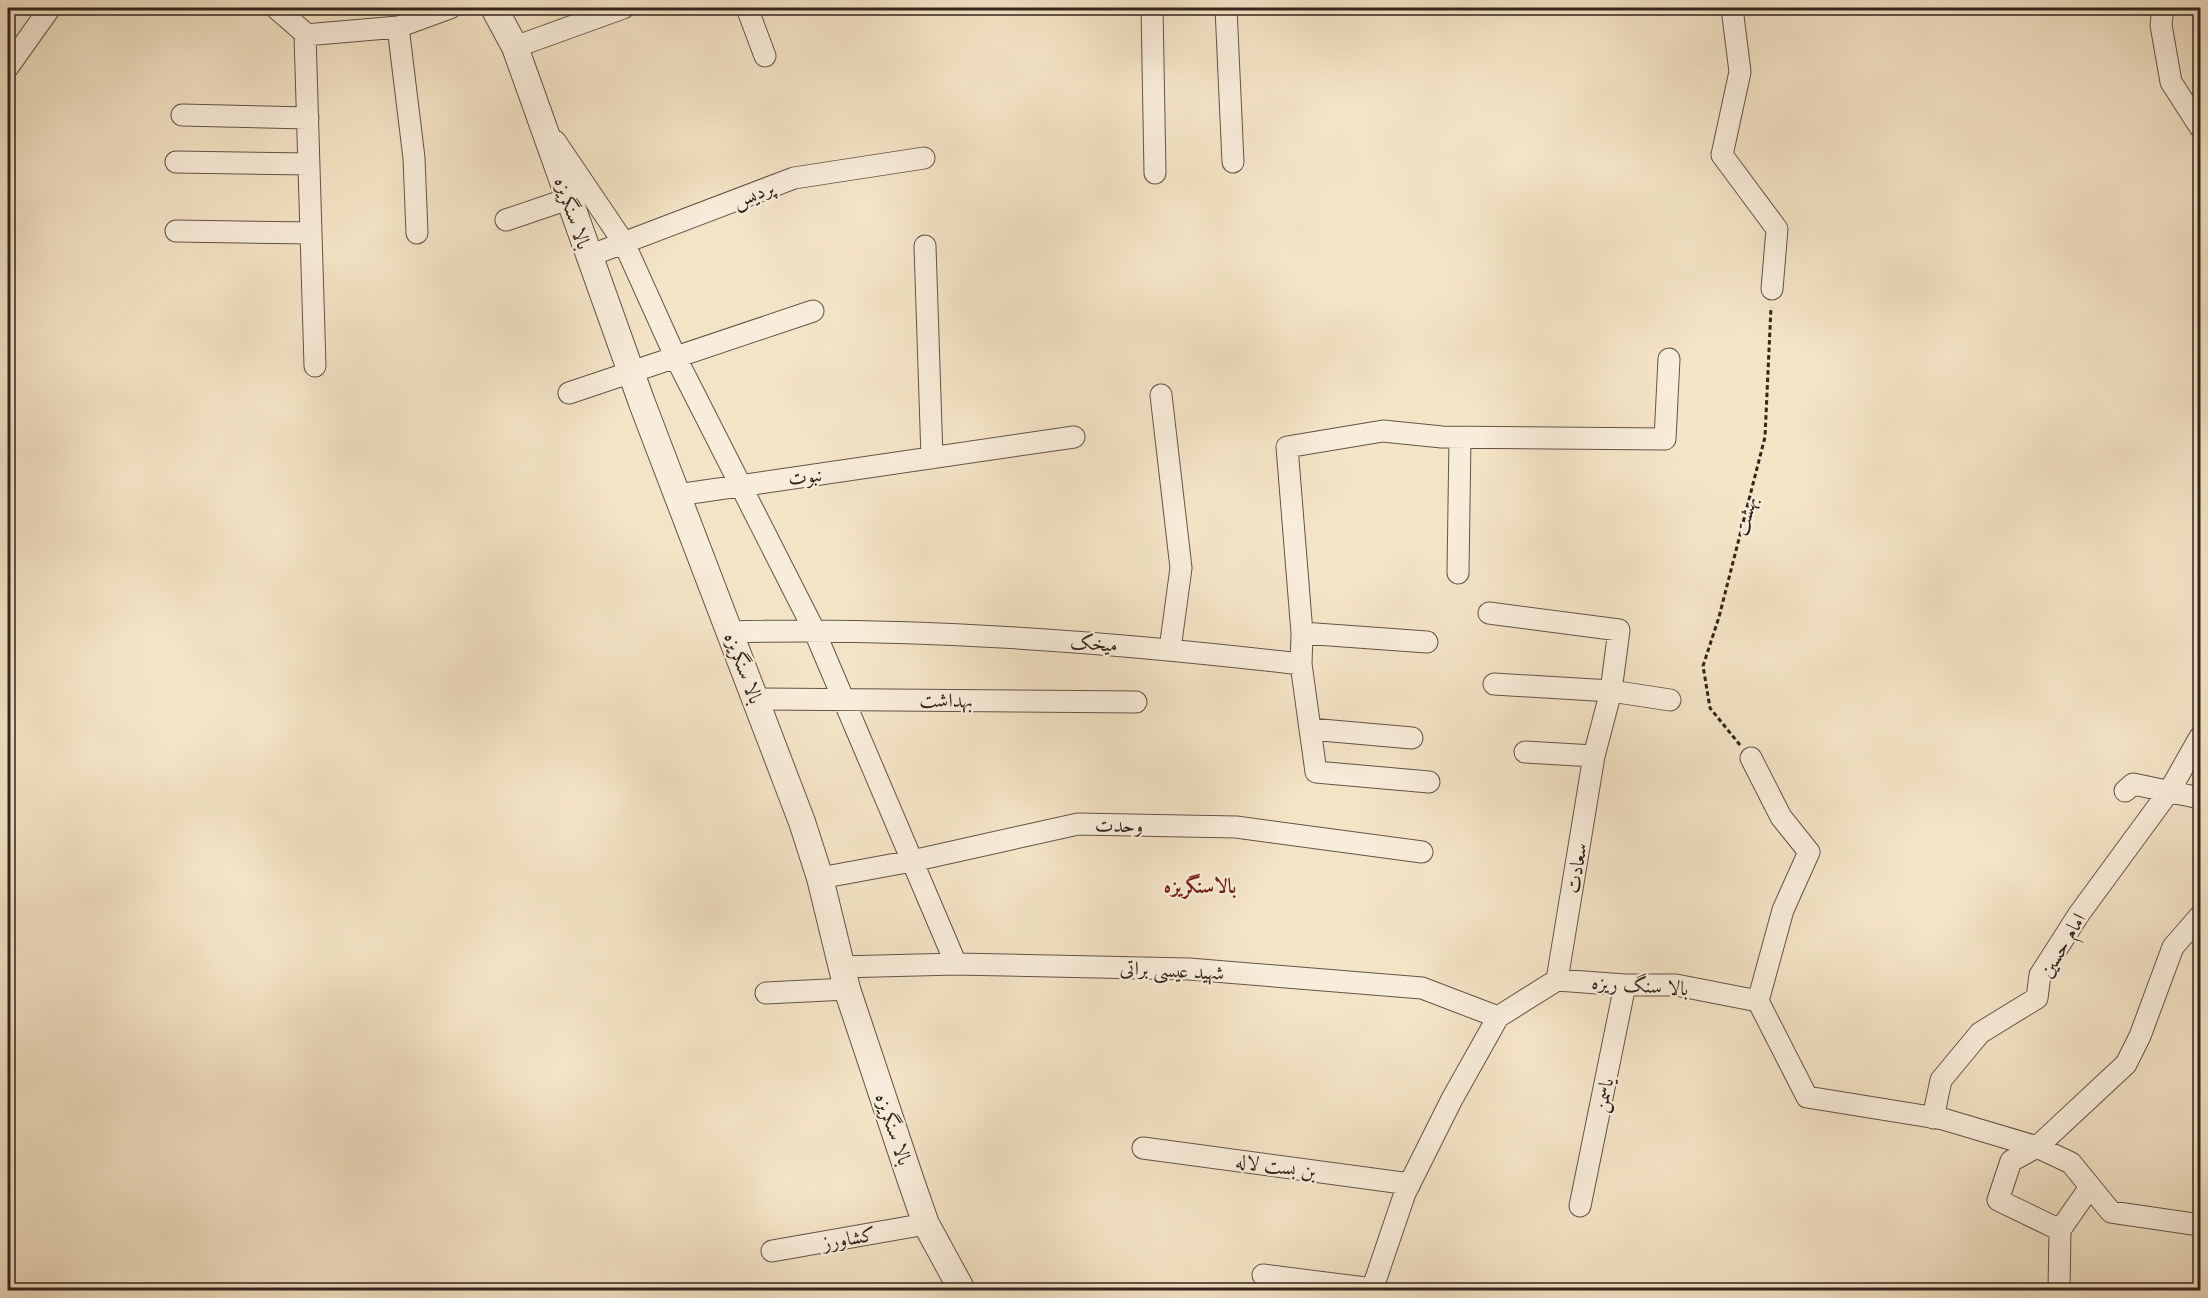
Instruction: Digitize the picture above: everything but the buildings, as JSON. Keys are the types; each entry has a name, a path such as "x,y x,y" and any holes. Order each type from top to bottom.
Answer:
{"street":[{"path":"8,67 50,8"},
{"path":"276,8 306,34 398,27 450,8"},
{"name":"بالا سنگریزه","path":"494,8 515,47 630,372 756,699 820,878 843,978 926,1224 962,1290"},
{"path":"515,47 623,8"},
{"path":"747,8 765,56"},
{"path":"1152,8 1155,173"},
{"path":"1226,8 1233,162"},
{"path":"1732,8 1740,72 1722,155 1777,229 1772,289"},
{"path":"2163,8 2161,26 2171,81 2200,127"},
{"path":"398,27 414,158 417,233"},
{"path":"306,34 315,366"},
{"path":"182,115 308,118"},
{"path":"542,122 624,243 675,356 814,630 956,963"},
{"name":"پردیس","path":"589,256 794,178 924,158"},
{"path":"176,162 309,164"},
{"path":"506,220 568,199"},
{"path":"176,231 311,233"},
{"path":"925,246 932,458"},
{"path":"569,393 813,310"},
{"path":"1429,782 1316,772 1301,664 1302,633 1287,447 1383,431 1460,438 1665,439 1669,359"},
{"path":"1161,395 1181,568 1170,649"},
{"name":"نبوت","path":"677,495 1074,437"},
{"path":"1458,573 1460,438"},
{"name":"سعادت","path":"1489,613 1619,630 1611,691 1594,756 1557,980"},
{"name":"میخک","path":"730,632 814,630 987,636 1170,649 1301,664"},
{"path":"1302,633 1427,642"},
{"path":"1494,684 1611,691 1670,700"},
{"name":"بهداشت","path":"756,699 1136,702"},
{"path":"1310,729 1412,738"},
{"path":"2170,790 2200,737"},
{"path":"1525,752 1594,756"},
{"path":"1751,758 1781,817 1809,852 1783,910 1758,1001 1807,1096 1933,1118 2037,1147 2071,1163 2111,1212 2200,1225"},
{"path":"2125,791 2132,784 2200,798"},
{"name":"امام حسین","path":"1933,1118 1941,1080 1980,1033 2037,998 2040,975 2079,914 2170,790"},
{"name":"وحدت","path":"820,878 912,861 1078,824 1236,827 1422,852"},
{"path":"2060,1230 1998,1200 2011,1161 2037,1147 2126,1064 2140,1036 2173,947 2200,916"},
{"name":"شهید عیسی براتی","path":"766,993 843,978 956,963 1189,969 1422,988 1498,1017"},
{"path":"1263,1275 1372,1290 1410,1184 1452,1099 1498,1017 1557,980"},
{"name":"بالا سنگ ریزه","path":"1557,980 1625,985 1676,985 1758,1001"},
{"name":"یاسمن","path":"1580,1206 1625,985"},
{"name":"بن بست لاله","path":"1143,1148 1410,1184"},
{"path":"2059,1290 2060,1230 2090,1187"},
{"name":"کشاورز","path":"772,1251 926,1224"}],"path":[{"name":"بهشت","path":"1751,758 1710,708 1703,666 1719,617 1766,437 1772,289"}],"district":[{"name":"بالاسنگریزه","path":"1200,886"}]}
